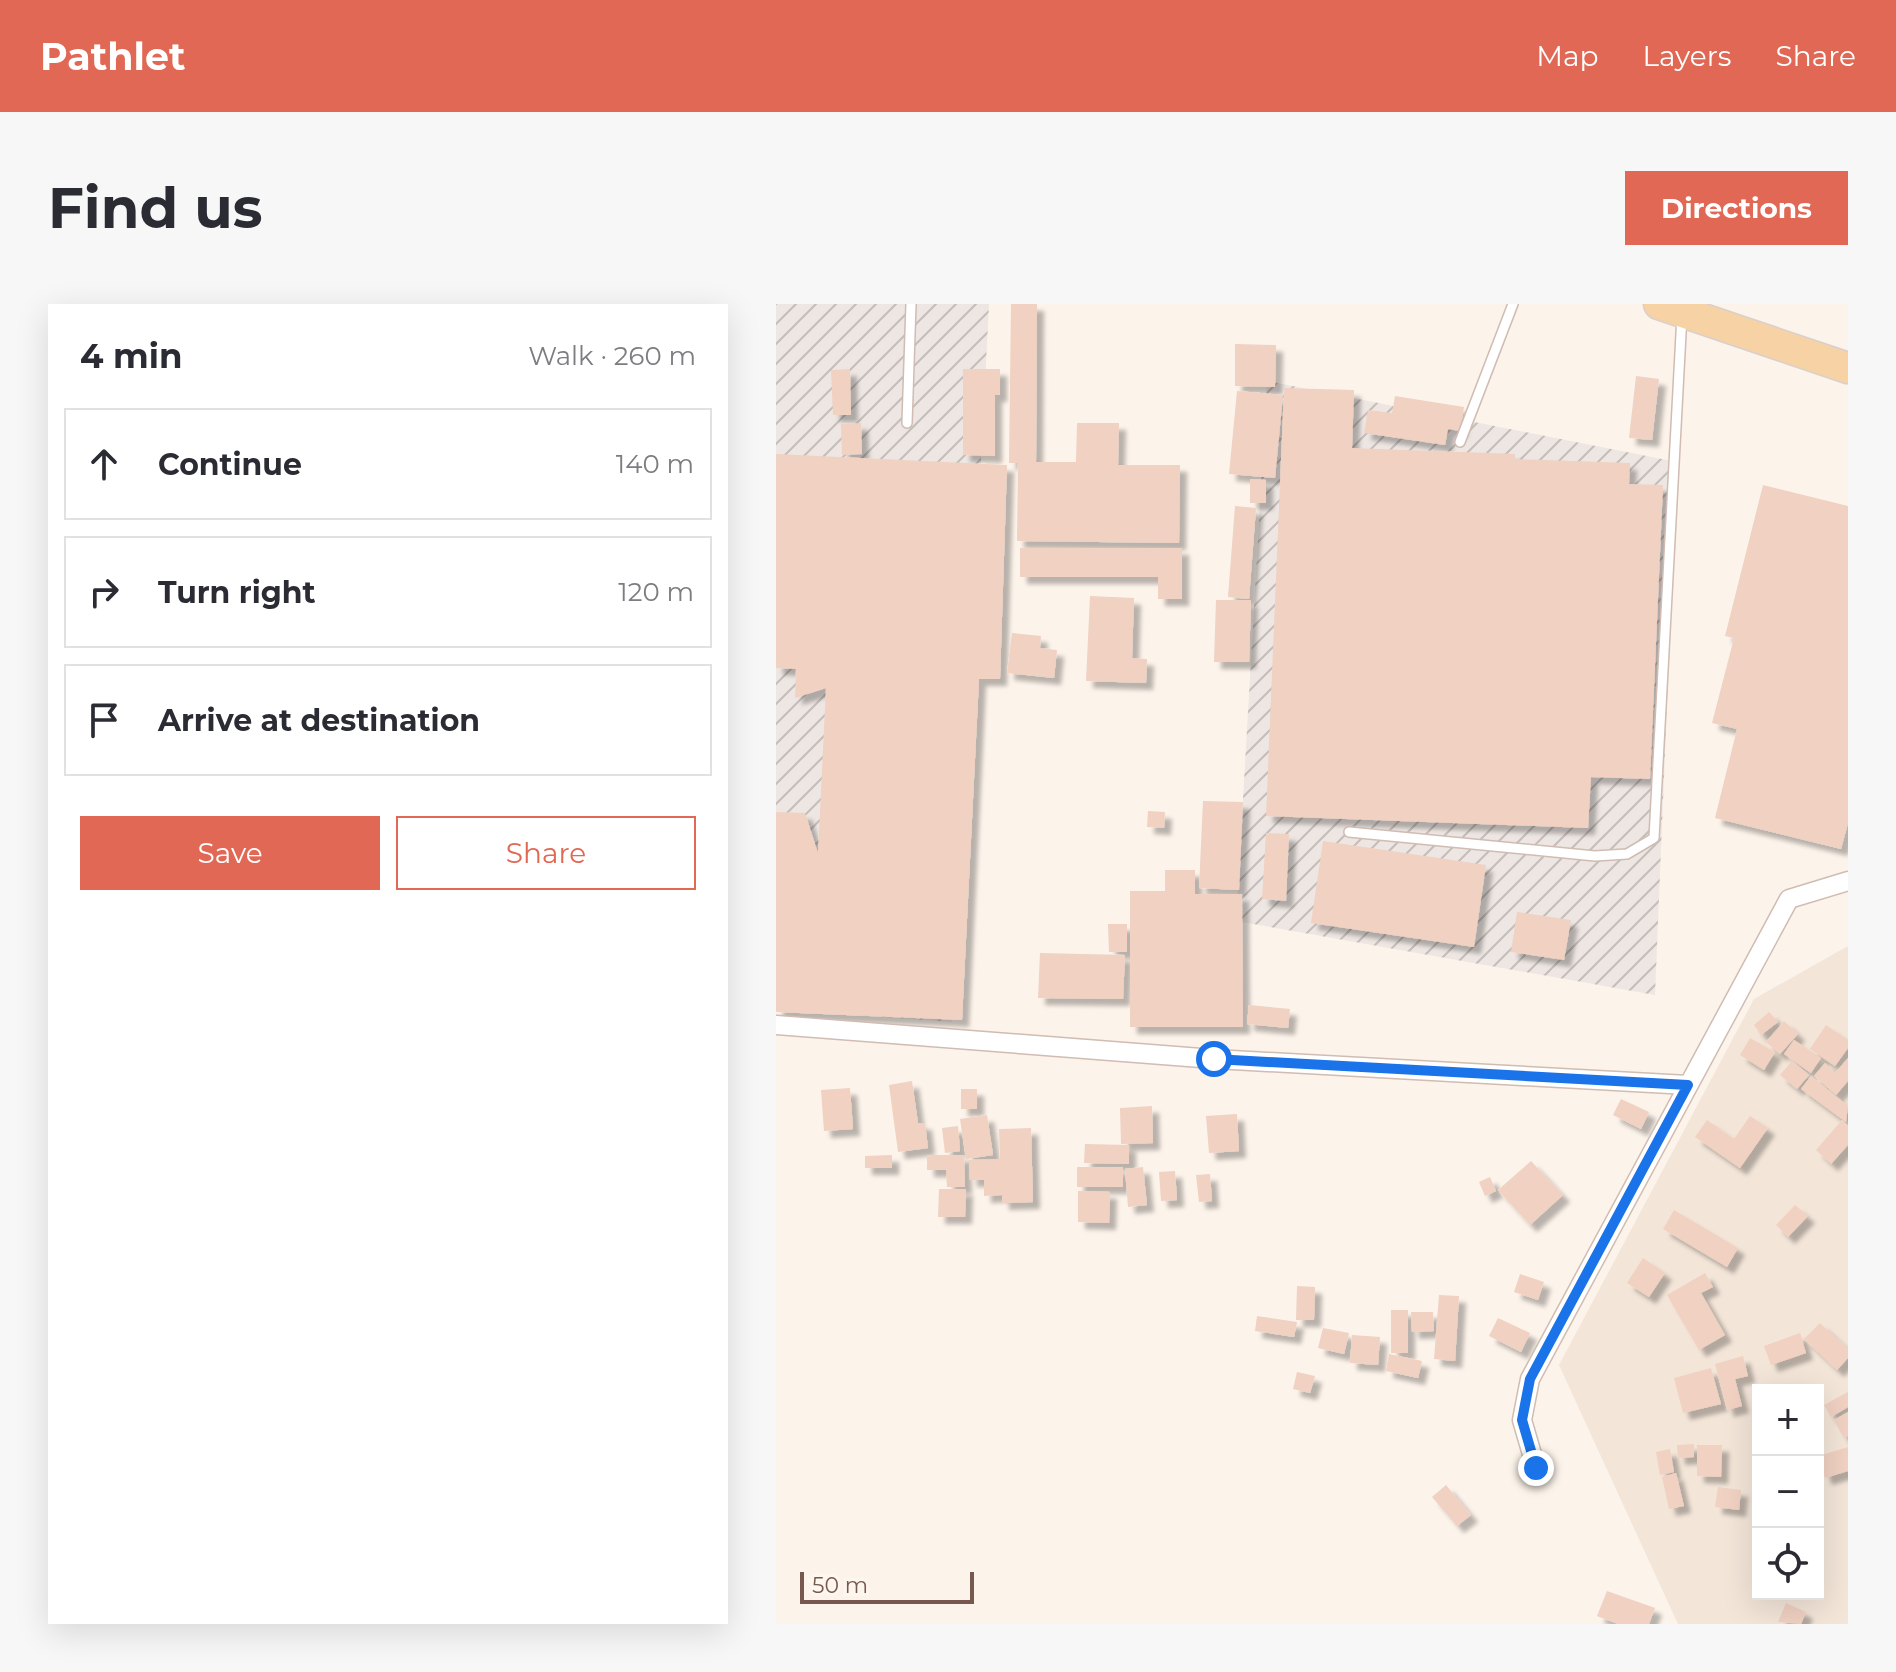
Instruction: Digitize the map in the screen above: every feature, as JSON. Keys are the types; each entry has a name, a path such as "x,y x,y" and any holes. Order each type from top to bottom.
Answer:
{"main road":[{"path":"1671,308 1848,368"}],"street":[{"path":"1536,1468 1522,1420 1530,1379 1789,899 1848,881"},
{"path":"776,1025 1214,1059 1688,1085"}],"lane":[{"path":"907,423 911,304"},
{"path":"1460,442 1513,304"},
{"path":"1349,832 1595,856 1627,854 1654,838 1671,308"}],"shaded area":[{"path":"776,304 989,304 952,1022 776,1009"},
{"path":"1267,381 1677,462 1655,995 1236,921"},
{"path":"1848,946 1848,1624 1678,1624 1559,1365 1754,999"}],"building":[{"path":"1011,304 1037,304 1036,462 1076,462 1077,423 1119,423 1118,465 1180,465 1179,543 1017,541 1018,463 1009,463"},
{"path":"1235,344 1276,345 1275,387 1235,386"},
{"path":"850,369 851,415 833,415 831,370"},
{"path":"963,369 1000,369 1000,395 995,395 995,456 963,455"},
{"path":"1636,376 1659,379 1652,440 1629,438"},
{"path":"1284,388 1354,390 1352,448 1515,454 1515,459 1630,463 1629,484 1663,485 1650,779 1591,777 1588,828 1266,816"},
{"path":"1237,391 1283,395 1275,478 1229,474"},
{"path":"1395,396 1464,407 1460,431 1448,429 1445,445 1364,433 1368,410 1392,413"},
{"path":"861,423 862,454 842,455 841,424"},
{"path":"776,454 1007,465 1000,679 979,679 962,1020 776,1012 776,812 805,813 818,853 826,688 795,698 796,669 776,668"},
{"path":"1250,479 1266,480 1266,503 1250,503"},
{"path":"1763,485 1848,506 1848,823 1841,849 1715,818 1737,729 1712,723 1734,638 1725,636"},
{"path":"1235,506 1256,508 1249,599 1228,597"},
{"path":"1020,548 1182,548 1182,599 1158,599 1158,577 1020,577"},
{"path":"1090,596 1134,598 1132,658 1147,659 1146,683 1086,681"},
{"path":"1216,600 1251,600 1249,662 1214,662"},
{"path":"1012,633 1041,636 1040,648 1057,650 1054,678 1007,673"},
{"path":"1203,801 1243,802 1239,890 1199,888"},
{"path":"1148,811 1165,812 1164,828 1147,827"},
{"path":"1266,833 1289,834 1286,901 1262,899"},
{"path":"1323,841 1486,865 1474,947 1311,923"},
{"path":"1165,870 1195,870 1195,894 1242,894 1243,1027 1130,1027 1130,891 1165,891"},
{"path":"1517,912 1571,920 1564,960 1511,952"},
{"path":"1108,924 1127,924 1127,952 1109,952"},
{"path":"1040,953 1125,955 1123,999 1038,998"},
{"path":"1249,1005 1290,1009 1288,1028 1247,1024"},
{"path":"1769,1012 1778,1022 1761,1035 1754,1025"},
{"path":"1784,1021 1798,1034 1780,1054 1766,1042"},
{"path":"1826,1025 1848,1040 1848,1048 1835,1066 1810,1049"},
{"path":"1750,1038 1775,1052 1764,1070 1740,1055"},
{"path":"1794,1040 1821,1058 1811,1073 1784,1054"},
{"path":"1848,1058 1848,1081 1836,1095 1814,1076 1825,1063 1835,1073"},
{"path":"1792,1061 1809,1075 1797,1089 1780,1075"},
{"path":"1811,1076 1848,1106 1846,1122 1801,1089"},
{"path":"912,1081 918,1123 925,1123 928,1148 898,1152 889,1085"},
{"path":"850,1088 853,1129 824,1131 821,1090"},
{"path":"961,1089 977,1089 977,1109 961,1109"},
{"path":"1621,1099 1649,1112 1641,1129 1613,1115"},
{"path":"1152,1106 1153,1143 1121,1144 1120,1108"},
{"path":"1237,1114 1239,1151 1209,1153 1206,1116"},
{"path":"987,1115 993,1155 966,1159 960,1119"},
{"path":"1750,1116 1768,1128 1740,1168 1695,1137 1707,1120 1734,1139"},
{"path":"1842,1120 1848,1126 1848,1145 1831,1164 1816,1150"},
{"path":"958,1126 960,1151 945,1153 942,1128"},
{"path":"1031,1128 1033,1202 1002,1203 1002,1195 984,1196 984,1180 970,1180 969,1160 1000,1159 999,1129"},
{"path":"1085,1144 1129,1145 1129,1164 1084,1163"},
{"path":"892,1155 892,1168 865,1168 865,1156"},
{"path":"927,1155 964,1155 965,1187 947,1187 946,1170 927,1170"},
{"path":"1531,1161 1563,1195 1530,1225 1498,1190"},
{"path":"1077,1167 1123,1167 1123,1187 1077,1187"},
{"path":"1143,1167 1147,1205 1128,1207 1125,1169"},
{"path":"1175,1171 1177,1200 1161,1201 1159,1172"},
{"path":"1210,1174 1212,1201 1199,1202 1196,1175"},
{"path":"1490,1177 1496,1191 1485,1196 1479,1182"},
{"path":"939,1189 966,1189 965,1217 938,1217"},
{"path":"1078,1191 1110,1192 1109,1223 1078,1222"},
{"path":"1795,1205 1808,1216 1788,1237 1776,1225"},
{"path":"1674,1210 1738,1248 1727,1267 1663,1229"},
{"path":"1643,1258 1665,1273 1649,1297 1627,1283"},
{"path":"1705,1273 1713,1287 1701,1293 1725,1335 1699,1350 1667,1295"},
{"path":"1520,1274 1544,1282 1538,1300 1514,1292"},
{"path":"1297,1286 1315,1287 1314,1320 1296,1320"},
{"path":"1439,1295 1459,1296 1455,1361 1434,1359"},
{"path":"1391,1310 1408,1310 1408,1353 1391,1353"},
{"path":"1411,1312 1433,1312 1434,1331 1412,1332"},
{"path":"1257,1316 1297,1322 1294,1337 1255,1331"},
{"path":"1498,1318 1530,1333 1521,1352 1489,1336"},
{"path":"1820,1323 1848,1349 1848,1358 1837,1370 1804,1339"},
{"path":"1323,1328 1349,1333 1344,1354 1318,1348"},
{"path":"1800,1333 1806,1353 1771,1365 1764,1346"},
{"path":"1352,1335 1380,1337 1378,1365 1350,1363"},
{"path":"1389,1354 1422,1361 1418,1378 1386,1371"},
{"path":"1743,1356 1748,1376 1735,1379 1742,1406 1727,1410 1715,1364"},
{"path":"1711,1368 1721,1404 1683,1413 1674,1378"},
{"path":"1297,1372 1315,1376 1310,1393 1293,1389"},
{"path":"1848,1392 1848,1407 1831,1417 1824,1405"},
{"path":"1848,1412 1848,1436 1844,1438 1834,1420"},
{"path":"1694,1444 1694,1457 1678,1458 1677,1445"},
{"path":"1697,1445 1722,1445 1721,1477 1697,1476"},
{"path":"1848,1447 1848,1471 1825,1478 1824,1454"},
{"path":"1670,1449 1674,1472 1660,1475 1656,1452"},
{"path":"1676,1473 1684,1506 1669,1509 1662,1477"},
{"path":"1446,1485 1471,1515 1457,1526 1432,1497"},
{"path":"1718,1487 1741,1490 1739,1510 1715,1507"},
{"path":"1607,1591 1655,1608 1649,1624 1618,1624 1597,1616"},
{"path":"1786,1603 1806,1612 1801,1624 1778,1622"}],"route":[{"path":"1214,1059 1688,1085 1530,1379 1522,1420 1536,1468"}]}
